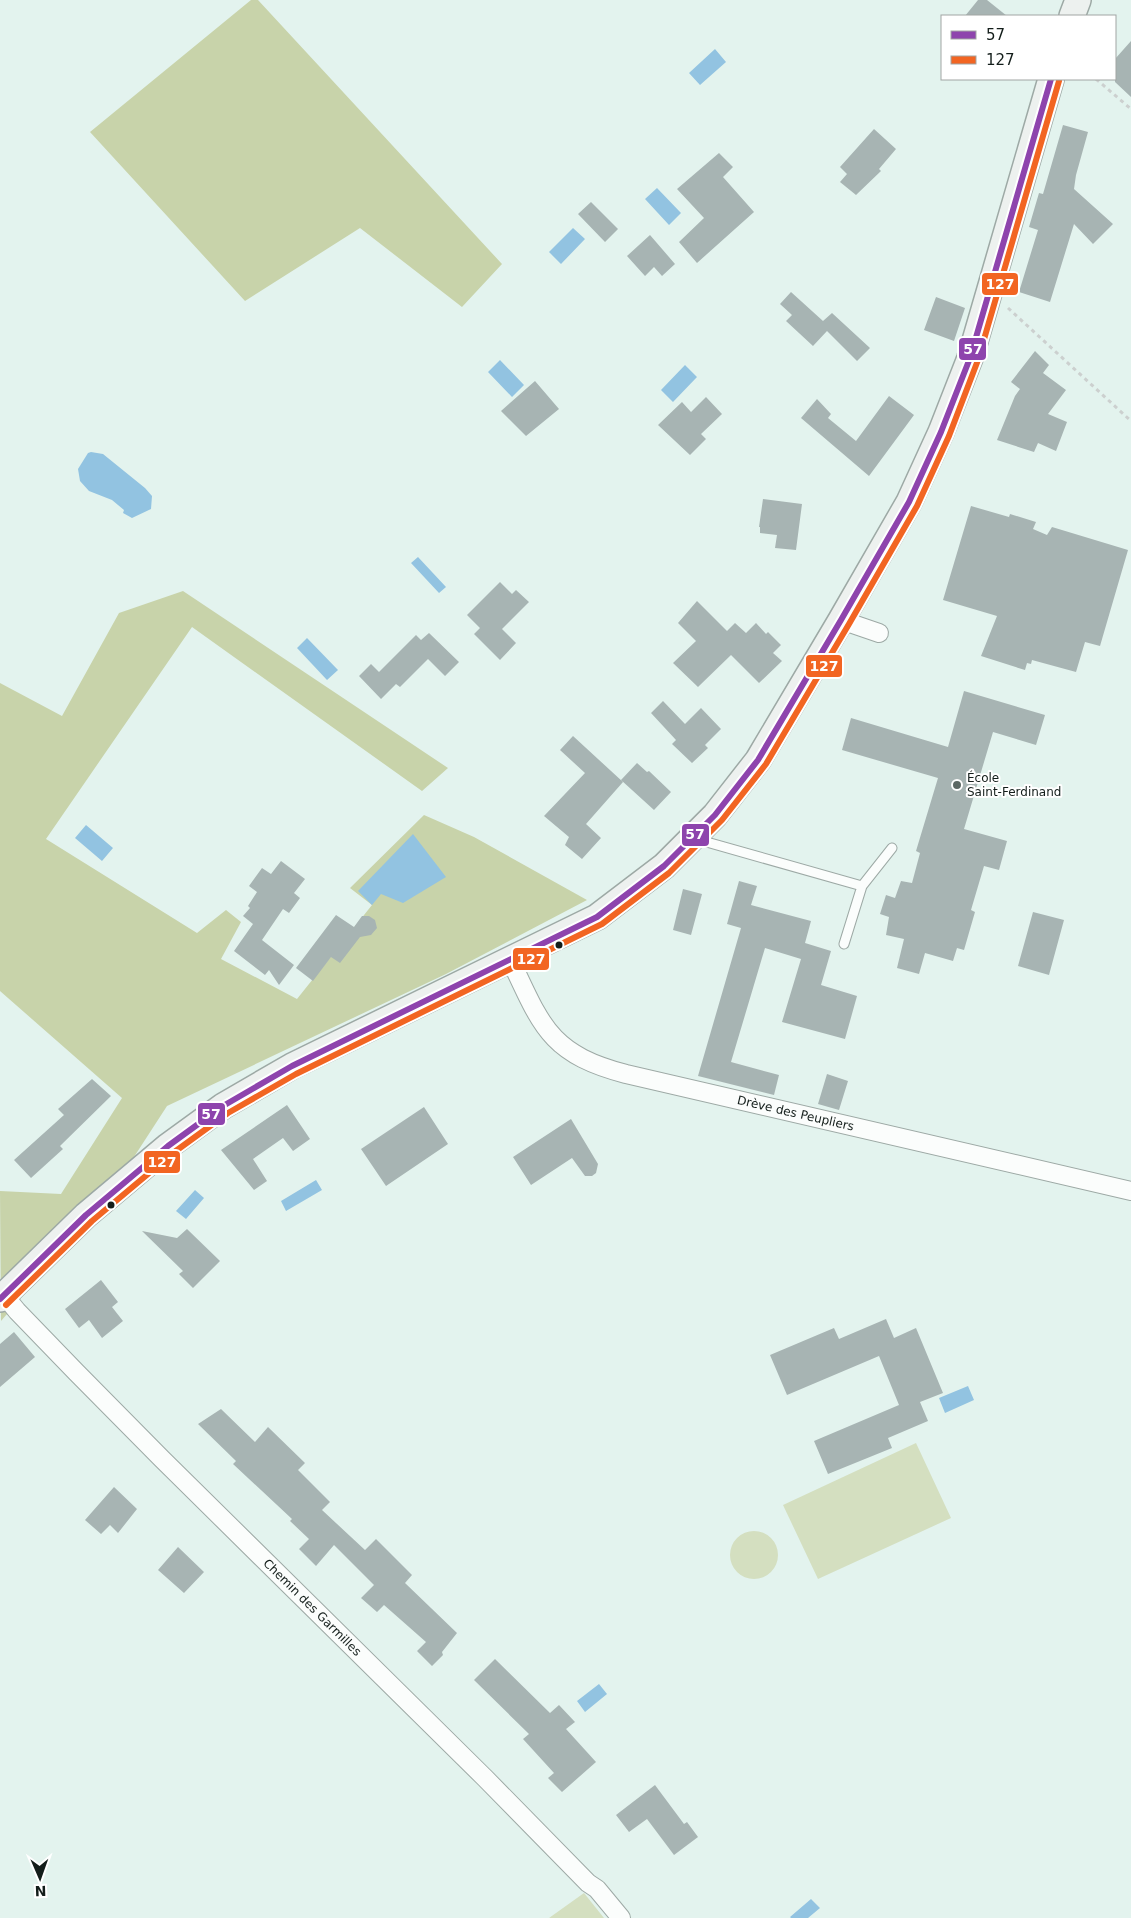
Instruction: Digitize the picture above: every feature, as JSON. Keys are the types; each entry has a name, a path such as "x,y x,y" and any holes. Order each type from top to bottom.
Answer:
{"main road":[{"path":"1072,15 1078,0"},
{"path":"2,1297 86,1215 168,1146 223,1106 292,1066 511,961 597,917 664,866 715,815 758,760 841,620 908,502 941,432 970,358 1051,80"}],"street":[{"path":"841,620 879,633"},
{"name":"Drève des Peupliers","path":"511,961 536,1014 546,1029 573,1054 594,1065 654,1081 1131,1191"},
{"name":"Chemin des Garmilles","path":"2,1297 148,1446 472,1765 588,1883 597,1888 621,1918"}],"lane":[{"path":"693,838 862,886"},
{"path":"844,944 862,886 892,848"}],"path":[{"path":"1097,80 1131,109"},
{"path":"990,291 1131,421"}],"green space":[{"path":"251,0 258,0 502,264 462,307 360,228 245,301 90,132"},
{"path":"183,591 448,768 422,791 192,627 46,839 197,933 226,910 241,922 221,959 297,999 372,905 350,888 424,815 474,837 587,900 446,974 167,1106 108,1197 1,1321 0,1191 61,1194 122,1098 0,991 0,683 62,716 119,613"},
{"path":"916,1443 951,1518 818,1579 783,1505"},
{"path":"749,1531 759,1531 771,1538 778,1550 778,1560 771,1572 759,1579 749,1579 741,1575 734,1568 730,1560 730,1550 734,1542 741,1535"},
{"path":"584,1893 604,1918 549,1918"}],"water":[{"path":"715,49 726,62 700,85 689,73"},
{"path":"657,188 681,213 669,225 645,199"},
{"path":"573,228 585,239 561,264 549,252"},
{"path":"500,360 524,385 512,397 488,372"},
{"path":"685,365 697,377 673,402 661,390"},
{"path":"88,453 103,454 145,488 152,496 151,509 132,518 123,513 124,510 112,500 89,491 80,481 78,469"},
{"path":"418,557 446,587 439,593 411,563"},
{"path":"307,638 338,670 327,680 297,648"},
{"path":"86,825 113,848 102,861 75,838"},
{"path":"413,834 446,877 403,903 381,894 372,905 358,891"},
{"path":"316,1180 322,1190 286,1211 281,1201"},
{"path":"195,1190 204,1198 186,1219 176,1211"},
{"path":"968,1386 974,1400 945,1413 939,1398"},
{"path":"599,1684 607,1694 585,1712 577,1701"},
{"path":"811,1899 820,1908 808,1918 790,1917"}],"building":[{"path":"978,0 987,0 1006,15 966,15"},
{"path":"1131,41 1131,97 1115,82 1116,58"},
{"path":"1063,125 1088,132 1074,189 1113,224 1093,244 1074,224 1050,302 1019,292 1038,230 1029,227 1039,193 1043,194"},
{"path":"874,129 896,149 879,169 881,171 856,195 840,182 847,174 840,167"},
{"path":"719,153 733,167 723,177 754,212 697,263 679,242 704,218 677,189"},
{"path":"591,202 618,229 605,242 578,214"},
{"path":"650,235 675,264 662,276 654,267 645,276 627,256"},
{"path":"791,292 823,321 832,313 870,348 857,361 827,331 813,346 786,321 792,315 780,304"},
{"path":"936,297 965,308 954,341 924,330"},
{"path":"1035,351 1049,365 1043,373 1066,390 1048,414 1067,422 1056,451 1038,443 1034,452 997,440 1015,396 1020,389 1011,382"},
{"path":"535,381 559,409 526,436 501,411"},
{"path":"889,396 914,415 869,476 801,418 817,399 831,414 828,418 856,441"},
{"path":"706,397 722,414 701,434 706,439 690,455 658,425 682,402 691,412"},
{"path":"763,499 802,504 796,550 775,548 777,535 760,533 759,527"},
{"path":"971,506 1009,517 1010,514 1036,522 1033,529 1047,535 1052,527 1128,550 1100,646 1085,642 1076,672 1032,660 1031,664 1027,663 1025,670 981,656 997,616 943,600"},
{"path":"500,582 512,594 516,590 529,602 502,629 516,643 500,660 474,634 480,628 467,615"},
{"path":"697,601 727,631 735,623 746,633 756,623 766,634 768,632 781,645 773,653 782,661 759,683 731,655 698,687 673,663 696,641 678,623"},
{"path":"429,633 459,662 445,676 428,659 400,687 396,684 381,699 359,676 371,664 379,672 416,635 421,640"},
{"name":"École Saint-Ferdinand","path":"964,691 1045,715 1036,745 993,732 964,829 1007,841 999,870 984,866 971,910 975,912 964,950 957,948 953,961 925,953 919,974 897,968 904,939 886,935 889,917 880,914 886,895 895,898 901,881 912,883 920,853 916,851 938,778 842,750 851,718 948,747"},
{"path":"663,701 685,724 701,708 721,729 705,745 708,748 692,763 672,744 676,740 651,713"},
{"path":"573,736 623,782 586,824 601,838 582,859 565,845 569,837 544,816 585,773 560,750"},
{"path":"637,763 647,772 649,771 671,792 654,810 621,780"},
{"path":"281,861 305,879 294,893 300,898 289,913 283,909 262,940 294,965 279,985 269,970 265,975 234,951 253,924 243,916 250,908 248,906 257,892 249,886 262,868 271,874"},
{"path":"739,881 757,886 751,905 811,921 805,943 831,951 821,985 857,996 845,1039 782,1022 801,959 765,948 731,1062 779,1075 774,1095 698,1076 741,928 727,924"},
{"path":"683,889 702,894 691,935 673,930"},
{"path":"1033,912 1064,920 1049,975 1018,966"},
{"path":"336,915 354,927 362,916 369,916 375,920 377,928 371,935 360,937 340,963 331,957 313,981 296,968"},
{"path":"827,1074 848,1081 839,1110 818,1104"},
{"path":"92,1079 111,1096 60,1146 63,1149 31,1178 14,1160 64,1115 58,1109"},
{"path":"287,1105 310,1139 293,1151 283,1138 253,1159 267,1181 254,1190 221,1150"},
{"path":"424,1107 448,1144 386,1186 361,1149"},
{"path":"571,1119 598,1164 596,1173 592,1176 585,1176 572,1158 531,1185 513,1157"},
{"path":"187,1229 220,1261 193,1288 179,1274 183,1271 142,1231 177,1238"},
{"path":"101,1280 118,1302 112,1307 123,1321 102,1338 89,1320 79,1328 65,1309"},
{"path":"886,1319 894,1338 916,1328 943,1393 920,1402 928,1421 888,1438 892,1448 828,1474 814,1441 899,1405 879,1356 787,1395 770,1355 834,1328 839,1339"},
{"path":"14,1332 35,1357 0,1387 0,1344"},
{"path":"221,1409 255,1442 268,1427 305,1463 298,1470 330,1502 322,1510 365,1550 376,1539 412,1575 405,1583 457,1633 442,1652 443,1655 432,1666 417,1651 426,1642 384,1605 377,1612 361,1598 374,1585 334,1545 316,1566 299,1549 309,1539 290,1521 292,1519 233,1464 236,1461 198,1424"},
{"path":"114,1487 137,1509 118,1533 110,1525 101,1534 85,1520"},
{"path":"178,1547 204,1572 184,1593 158,1570"},
{"path":"495,1659 550,1713 559,1705 575,1722 566,1729 596,1762 562,1792 548,1778 554,1773 523,1739 529,1734 474,1680"},
{"path":"655,1785 684,1824 687,1822 698,1837 674,1855 647,1819 629,1832 616,1815"}],"transit line":[{"name":"57","path":"0,1299 86,1215 168,1146 223,1106 292,1066 597,917 664,866 715,815 758,760 841,620 909,502 941,432 970,358 1051,80"},
{"name":"127","path":"6,1305 92,1221 173,1153 228,1113 296,1074 602,924 669,873 722,820 766,764 849,624 917,506 949,436 978,360 1059,81"}],"place":[{"name":"École Saint-Ferdinand","path":"957,785"}]}
